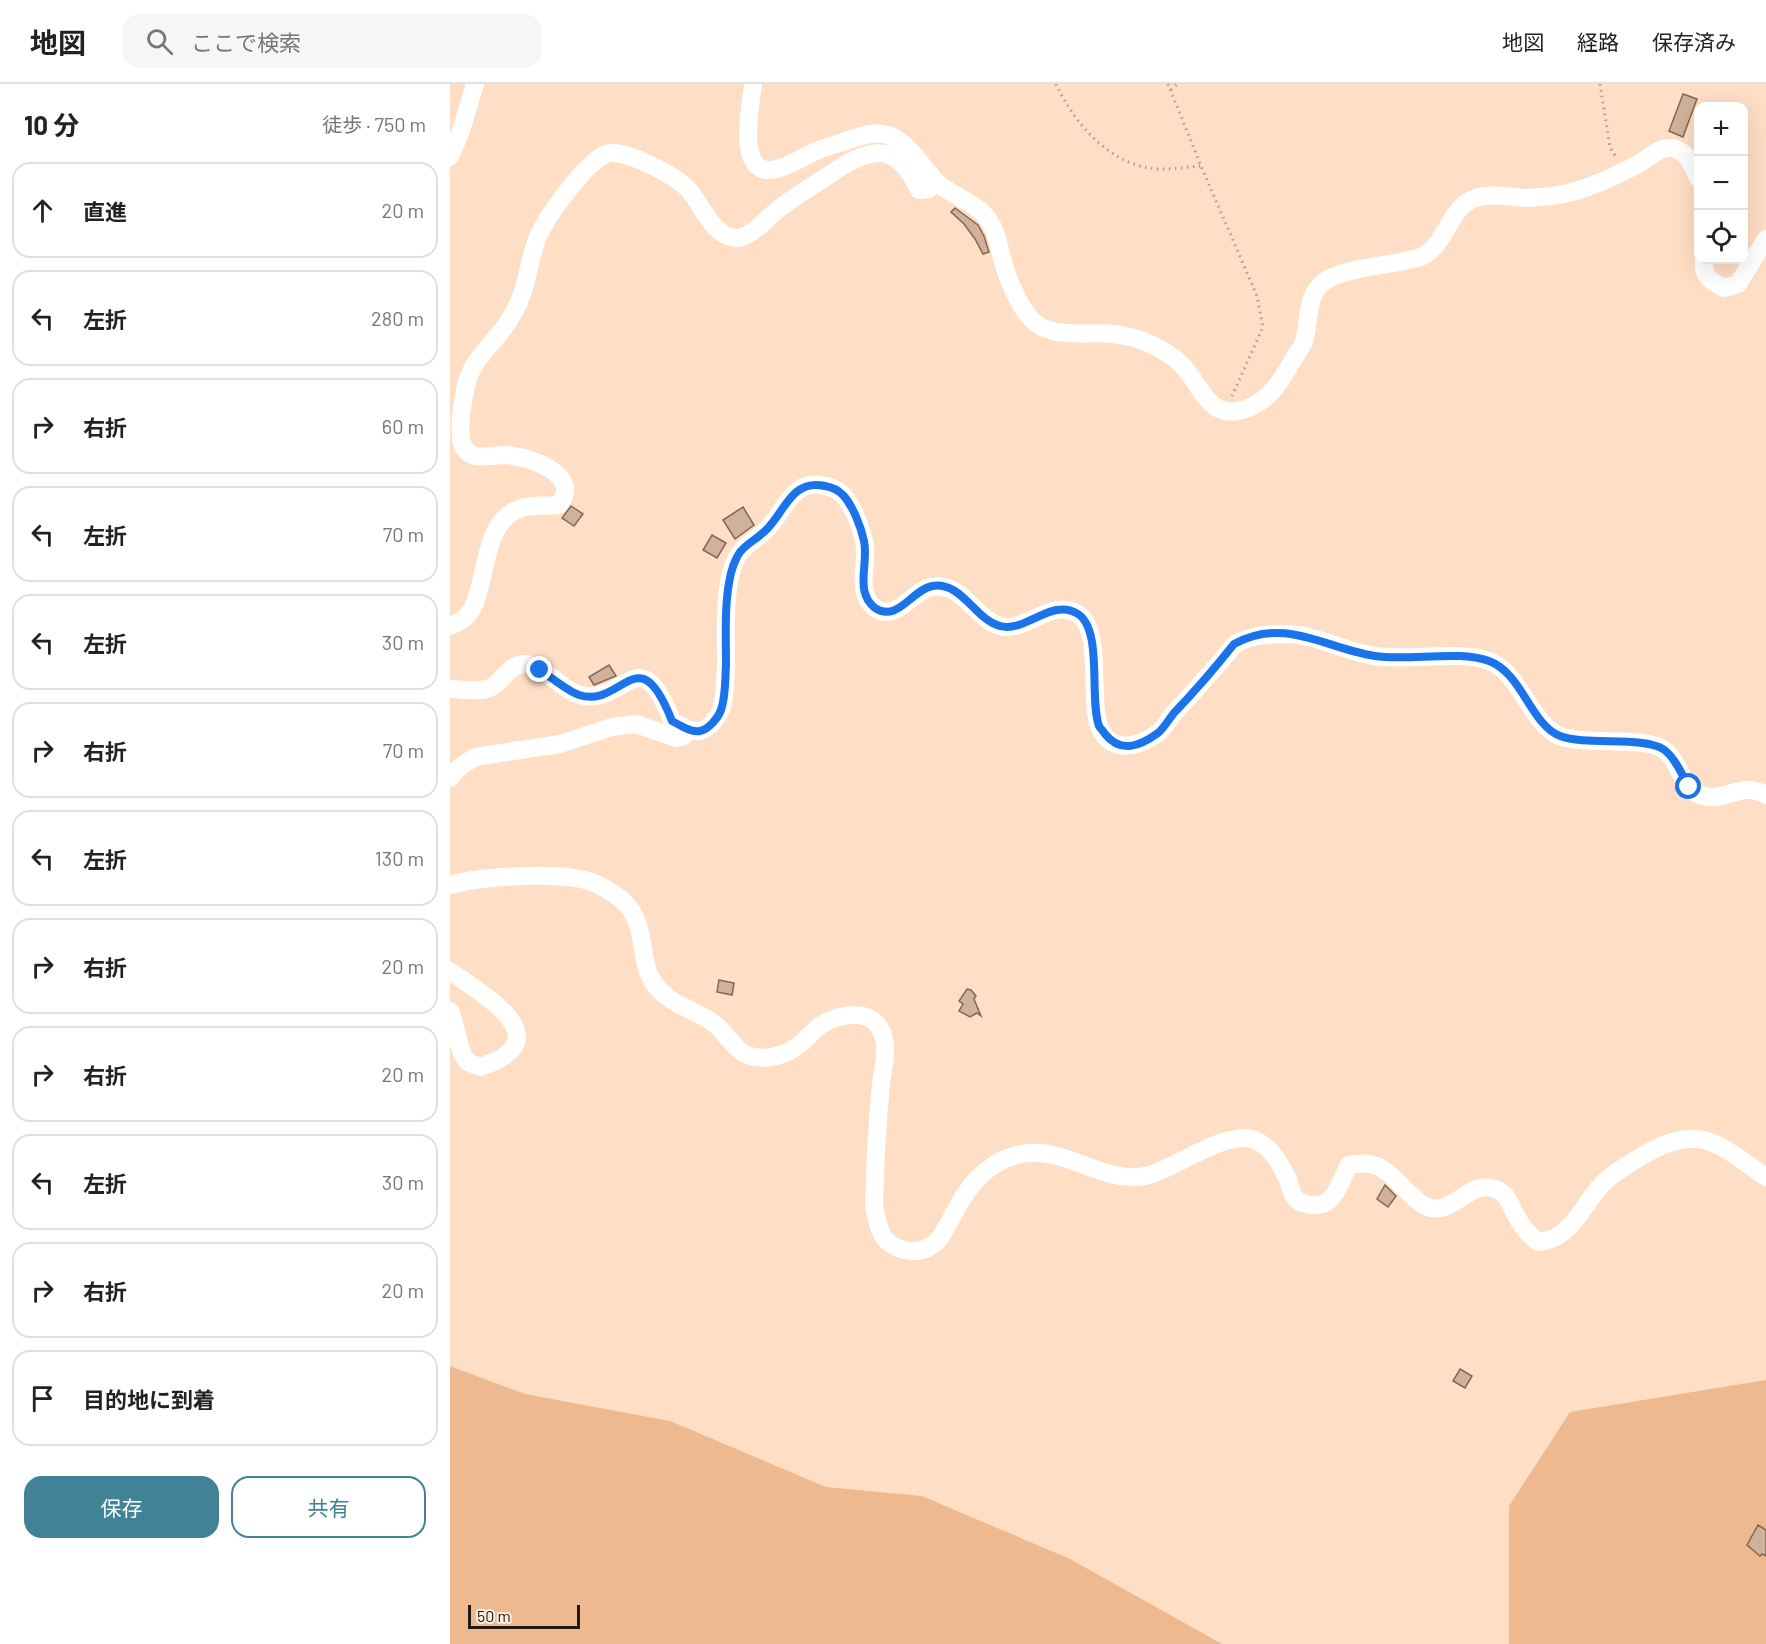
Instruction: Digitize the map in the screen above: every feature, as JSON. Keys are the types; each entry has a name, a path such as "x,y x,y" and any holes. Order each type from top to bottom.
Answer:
{"street":[{"path":"450,157 458,141 475,84"},
{"path":"753,84 747,129 748,149 755,163 763,169 775,170 817,151 874,133 888,135 903,145 936,181 982,213 996,232 1001,257 1018,299 1029,317 1041,328 1064,333 1113,334 1146,342 1166,352 1184,366 1202,395 1225,411 1244,410 1266,398 1281,382 1305,340 1305,326 1313,294 1323,282 1340,274 1425,255 1435,245 1457,211 1469,200 1484,195 1532,198 1569,193 1623,171 1659,150 1671,147 1681,150 1694,168"},
{"path":"450,626 461,621 472,609 485,559 498,528 507,516 522,507 559,505 565,498 566,488 559,475 526,459 507,455 477,456 469,453 463,447 460,431 467,380 479,356 513,315 522,293 536,240 560,201 589,167 606,154 618,153 644,162 688,189 712,224 723,233 737,238 748,235 781,207 853,158 874,152 894,156 911,173 919,190 929,189 936,181"},
{"path":"1704,264 1703,269 1710,281 1724,288 1738,284 1766,238"},
{"path":"450,688 485,690 498,684 512,668 524,664 540,670 579,695 596,696 633,678 655,685 672,721 687,729 699,731 710,725 720,712 725,692 727,606 730,576 737,556 748,542 766,531 784,504 796,492 807,486 819,484 830,487 841,494 850,504 864,541 865,567 862,588 867,599 875,608 884,612 895,611 922,589 936,586 948,588 957,593 989,621 1001,626 1012,627 1052,611 1066,609 1077,614 1086,622 1091,637 1100,727 1110,741 1119,746 1132,746 1160,732 1234,644 1249,636 1291,634 1374,656 1409,658 1460,656 1489,660 1503,669 1544,724 1558,735 1573,739 1648,744 1663,749 1689,787 1700,795 1718,796 1742,789 1758,790 1766,795"},
{"path":"450,778 461,766 475,757 560,744 612,727 636,724 676,738 684,736 687,729"},
{"path":"450,885 491,878 555,877 581,879 596,884 627,905 635,916 649,974 661,993 677,1005 716,1025 744,1054 755,1057 776,1056 794,1049 822,1025 839,1017 853,1015 866,1017 875,1022 882,1033 886,1054 881,1083 874,1206 878,1225 886,1240 910,1252 922,1251 939,1239 965,1193 988,1168 1000,1160 1039,1153 1104,1173 1126,1177 1158,1172 1200,1151 1237,1138 1254,1140 1267,1147 1289,1183 1293,1197 1304,1204 1319,1205 1331,1200 1349,1165 1363,1162 1379,1166 1416,1200 1430,1208 1444,1207 1485,1186 1496,1189 1504,1194 1511,1203 1516,1217 1530,1236 1538,1242 1549,1241 1566,1232 1600,1187 1628,1164 1671,1141 1686,1138 1717,1144 1766,1177"},
{"path":"450,971 494,1003 512,1020 517,1036 513,1050 498,1061 480,1067 468,1061 459,1046 456,1023 450,1011"}],"path":[{"path":"1056,84 1065,104 1090,136 1128,164 1152,169 1201,166"},
{"path":"1168,84 1257,296 1263,327 1225,411"},
{"path":"1171,90 1177,84"},
{"path":"1600,84 1610,147 1623,171"}],"shaded area":[{"path":"450,1366 525,1394 670,1421 826,1487 922,1496 1070,1559 1222,1644 450,1644"},
{"path":"1766,1380 1766,1644 1509,1644 1509,1506 1570,1412"}],"building":[{"path":"1683,94 1697,99 1683,137 1669,131"},
{"path":"955,208 978,225 989,252 983,254 964,224 951,212"},
{"path":"571,506 583,514 574,526 562,518"},
{"path":"743,507 754,525 735,539 723,520"},
{"path":"712,535 726,543 717,558 703,550"},
{"path":"609,665 616,676 594,685 589,677"},
{"path":"719,980 734,983 732,995 717,992"},
{"path":"967,989 976,996 974,999 981,1016 977,1013 970,1017 959,1011 963,1004 959,1001"},
{"path":"1385,1185 1396,1196 1388,1207 1377,1199"},
{"path":"1460,1369 1472,1376 1465,1388 1453,1381"},
{"path":"1758,1525 1766,1530 1766,1556 1762,1554 1760,1556 1747,1545"}],"route":[{"path":"540,670 579,695 596,696 633,678 645,680 655,685 672,721 687,729 699,731 710,725 720,712 725,692 727,606 730,576 737,556 748,542 766,531 784,504 796,492 807,486 819,484 830,487 841,494 850,504 864,541 865,567 862,588 867,599 875,608 884,612 895,611 922,589 936,586 948,588 965,599 989,621 1001,626 1012,627 1052,611 1066,609 1077,614 1086,622 1091,637 1095,700 1100,727 1110,741 1119,746 1132,746 1160,732 1234,644 1249,636 1291,634 1374,656 1409,658 1460,656 1489,660 1503,669 1544,724 1558,735 1573,739 1648,744 1663,749 1689,787"}]}
